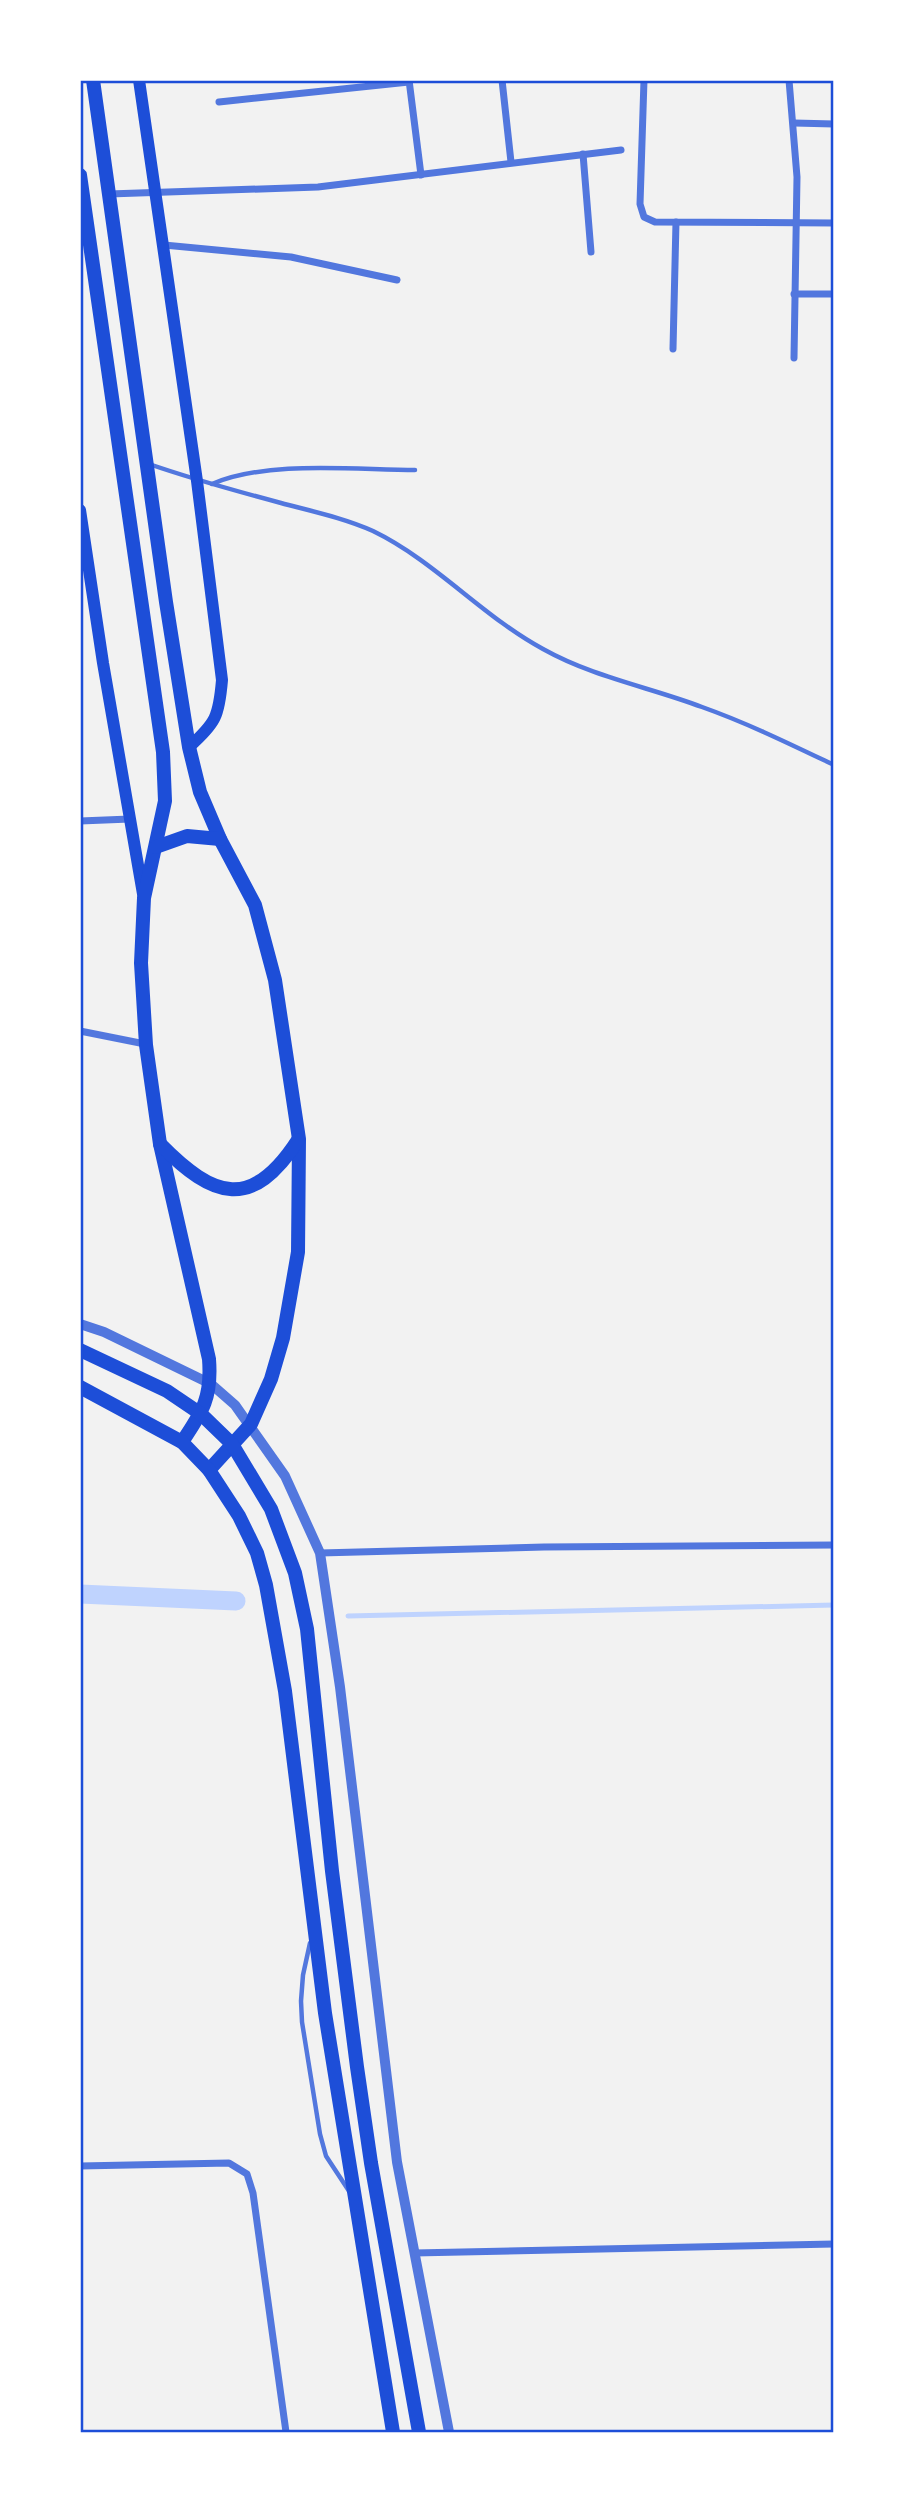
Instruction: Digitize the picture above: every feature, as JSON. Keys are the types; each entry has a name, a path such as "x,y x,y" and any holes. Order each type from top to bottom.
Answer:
{"main road":[{"path":"93,80 146,463 189,747 200,792 220,839 255,905 269,955 287,1049 299,1139 298,1252 283,1338 271,1379 251,1424 209,1470"},
{"path":"139,80 197,481 222,680 220,704 211,727 189,747"},
{"path":"80,175 163,752 165,801 144,898 141,963 146,1045 160,1144 209,1359 211,1384 201,1414 182,1442"},
{"path":"80,510 103,663 144,898"},
{"path":"156,847 187,836 220,839"},
{"path":"160,1144 182,1167 202,1181 220,1189 239,1189 257,1184 272,1174 299,1139"},
{"path":"80,1350 167,1391 201,1414 232,1444 271,1509 295,1573 307,1629 332,1871 357,2067 371,2163 419,2432"},
{"path":"80,1387 182,1442 209,1470 239,1516 257,1553 266,1585 285,1691 314,1927 353,2197 393,2432"}],"street":[{"path":"502,80 511,162"},
{"path":"644,80 640,204 644,217 655,222 834,223"},
{"path":"789,80 797,177 794,358"},
{"path":"219,102 409,81 421,175"},
{"path":"794,123 834,124"},
{"path":"109,194 318,187 621,150"},
{"path":"583,154 591,252"},
{"path":"673,349 676,222"},
{"path":"164,246 291,257 397,280"},
{"path":"794,294 834,294"},
{"path":"80,821 130,819"},
{"path":"80,1031 146,1045"},
{"path":"80,1324 104,1332 211,1384 235,1405 251,1424 285,1476 320,1553 340,1687 397,2162 449,2432"},
{"path":"320,1553 544,1547 834,1545"},
{"path":"80,2166 209,2162 229,2163 247,2174 260,2233 286,2432"},
{"path":"414,2253 834,2244"}],"lane":[{"path":"146,463 197,481 371,530 411,553 482,608 542,649 590,671 701,706 834,765"},
{"path":"211,485 250,472 286,469 415,470"},
{"path":"314,1927 303,1975 302,2022 326,2156 353,2197"}],"waterway":[{"path":"80,1594 236,1601"},
{"path":"348,1616 834,1605"}]}
